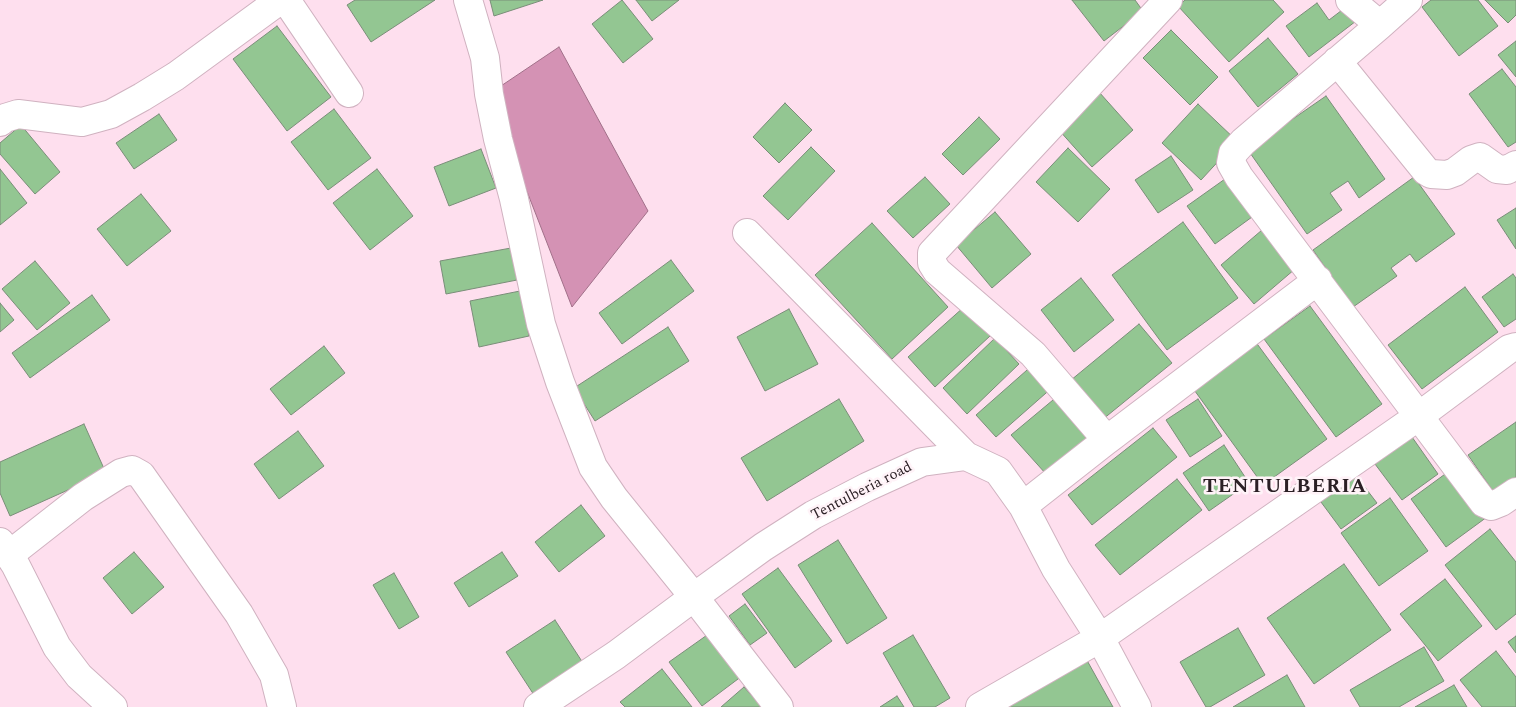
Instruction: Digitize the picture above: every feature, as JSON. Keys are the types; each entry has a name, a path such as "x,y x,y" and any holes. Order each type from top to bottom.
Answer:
{"street":[{"path":"0,122 5,118 18,114 82,122 111,114 176,76 280,0"},
{"path":"286,0 348,94"},
{"path":"468,0 485,58 496,130 514,199 541,324 560,382 593,467 614,498 779,707"},
{"path":"1106,440 1033,354 937,271 932,264 932,254 1168,0"},
{"path":"1350,0 1380,25"},
{"path":"1408,0 1243,142 1234,153 1231,163 1239,177 1484,503 1491,506 1516,492"},
{"path":"1337,61 1431,174 1447,175 1455,172 1471,160 1480,158 1497,169 1503,170 1516,165"},
{"path":"747,233 966,456 998,471 1023,506 1056,569 1100,638 1137,707"},
{"path":"1023,506 1106,440 1318,280"},
{"path":"980,707 1100,638 1419,416 1509,349 1516,347"},
{"name":"Tentulberia road","path":"538,707 616,655 763,548 813,516 866,487 922,462 966,456"},
{"path":"114,707 79,676 57,647 16,564 4,549 83,497 122,473 132,470 141,475 239,614 274,676 282,707"}],"shaded area":[{"path":"559,47 648,211 572,307 489,94"}],"building":[{"path":"355,0 435,0 371,42 347,5"},
{"path":"490,0 543,0 494,16"},
{"path":"622,0 653,39 623,63 592,24"},
{"path":"636,0 679,0 652,21"},
{"path":"1072,0 1135,0 1143,11 1104,41"},
{"path":"1185,0 1273,0 1284,12 1229,62 1178,6"},
{"path":"1431,0 1478,0 1498,26 1459,56 1422,7"},
{"path":"1485,0 1516,0 1516,15 1508,23"},
{"path":"1317,3 1329,20 1350,4 1360,18 1309,57 1286,26"},
{"path":"277,26 331,97 287,131 233,59"},
{"path":"1171,30 1218,77 1190,105 1143,58"},
{"path":"1268,38 1298,74 1258,107 1229,71"},
{"path":"1516,41 1516,77 1498,55"},
{"path":"1502,69 1516,87 1516,142 1508,147 1469,94"},
{"path":"1099,92 1133,130 1092,167 1058,129"},
{"path":"1326,96 1385,179 1359,198 1348,181 1330,193 1342,210 1307,234 1248,150"},
{"path":"785,103 812,130 779,163 753,137"},
{"path":"1198,104 1237,141 1201,180 1162,143"},
{"path":"334,109 371,158 328,190 291,142"},
{"path":"159,114 177,140 134,169 116,143"},
{"path":"979,117 1000,139 963,175 942,154"},
{"path":"21,125 60,172 35,194 0,154 0,143"},
{"path":"811,147 835,171 788,220 763,196"},
{"path":"1068,148 1110,189 1078,222 1036,182"},
{"path":"481,149 496,188 449,206 434,167"},
{"path":"1171,156 1193,190 1158,213 1135,180"},
{"path":"0,169 27,203 0,225"},
{"path":"377,169 413,216 370,250 333,203"},
{"path":"925,177 950,204 913,238 887,211"},
{"path":"1414,177 1455,234 1416,262 1410,254 1391,268 1397,276 1353,307 1313,250"},
{"path":"1225,179 1252,217 1215,244 1187,206"},
{"path":"141,194 171,231 127,266 97,229"},
{"path":"1516,208 1516,249 1497,220"},
{"path":"995,212 1031,254 992,288 956,245"},
{"path":"1183,222 1238,298 1167,350 1112,275"},
{"path":"872,223 948,307 892,359 815,275"},
{"path":"1262,230 1295,269 1254,304 1221,265"},
{"path":"511,248 517,280 446,294 440,261"},
{"path":"671,260 694,291 622,344 599,313"},
{"path":"35,261 70,303 37,330 2,289"},
{"path":"1513,274 1516,278 1516,319 1504,327 1482,297"},
{"path":"1081,278 1114,320 1074,352 1041,310"},
{"path":"1465,287 1498,332 1422,389 1388,345"},
{"path":"520,291 529,336 479,347 470,301"},
{"path":"92,295 110,320 30,378 12,353"},
{"path":"0,303 14,320 0,332"},
{"path":"1310,306 1382,404 1336,437 1264,339"},
{"path":"964,307 990,336 935,387 908,357"},
{"path":"789,309 818,364 765,391 737,337"},
{"path":"1139,324 1172,363 1097,424 1065,385"},
{"path":"668,327 689,361 595,421 574,388"},
{"path":"995,338 1019,364 967,414 943,388"},
{"path":"1255,341 1327,439 1263,485 1192,387"},
{"path":"324,346 345,373 291,415 270,389"},
{"path":"1035,363 1054,386 996,437 976,415"},
{"path":"1059,395 1090,439 1046,474 1011,435"},
{"path":"839,399 864,441 767,501 741,458"},
{"path":"1198,399 1222,436 1190,457 1166,420"},
{"path":"1516,422 1516,483 1497,497 1468,455"},
{"path":"84,424 106,473 10,516 0,493 0,462"},
{"path":"1153,428 1177,457 1092,525 1068,495"},
{"path":"298,431 324,466 279,499 254,464"},
{"path":"1412,437 1438,474 1402,500 1375,464"},
{"path":"1224,445 1249,483 1209,511 1183,473"},
{"path":"1452,469 1487,517 1446,547 1411,499"},
{"path":"1354,473 1377,503 1341,529 1318,498"},
{"path":"1177,479 1202,510 1120,575 1095,545"},
{"path":"1390,498 1428,551 1379,586 1341,533"},
{"path":"581,505 605,536 559,572 535,542"},
{"path":"1490,529 1516,562 1516,614 1496,630 1445,565"},
{"path":"838,540 887,618 847,644 798,565"},
{"path":"134,552 164,587 132,614 103,578"},
{"path":"502,552 518,576 469,607 454,583"},
{"path":"1344,564 1391,630 1314,684 1267,618"},
{"path":"778,568 832,641 795,668 742,594"},
{"path":"394,573 419,617 399,629 373,585"},
{"path":"1445,579 1482,626 1438,661 1400,614"},
{"path":"745,604 767,633 750,645 729,616"},
{"path":"555,620 583,663 534,695 506,652"},
{"path":"1238,628 1265,675 1210,707 1206,707 1180,662"},
{"path":"710,633 742,676 702,706 669,662"},
{"path":"913,635 950,698 935,707 914,707 883,653"},
{"path":"1516,636 1516,653 1508,642"},
{"path":"1424,647 1444,681 1399,707 1360,707 1350,690"},
{"path":"1496,651 1516,677 1516,707 1482,707 1460,680"},
{"path":"1084,655 1113,707 990,707"},
{"path":"662,669 692,707 625,707 620,702"},
{"path":"1287,675 1305,707 1233,707"},
{"path":"1454,685 1467,707 1415,707"},
{"path":"744,687 762,707 721,707"},
{"path":"897,696 904,707 880,707"}],"district":[{"name":"TENTULBERIA","path":"1285,488"}]}
